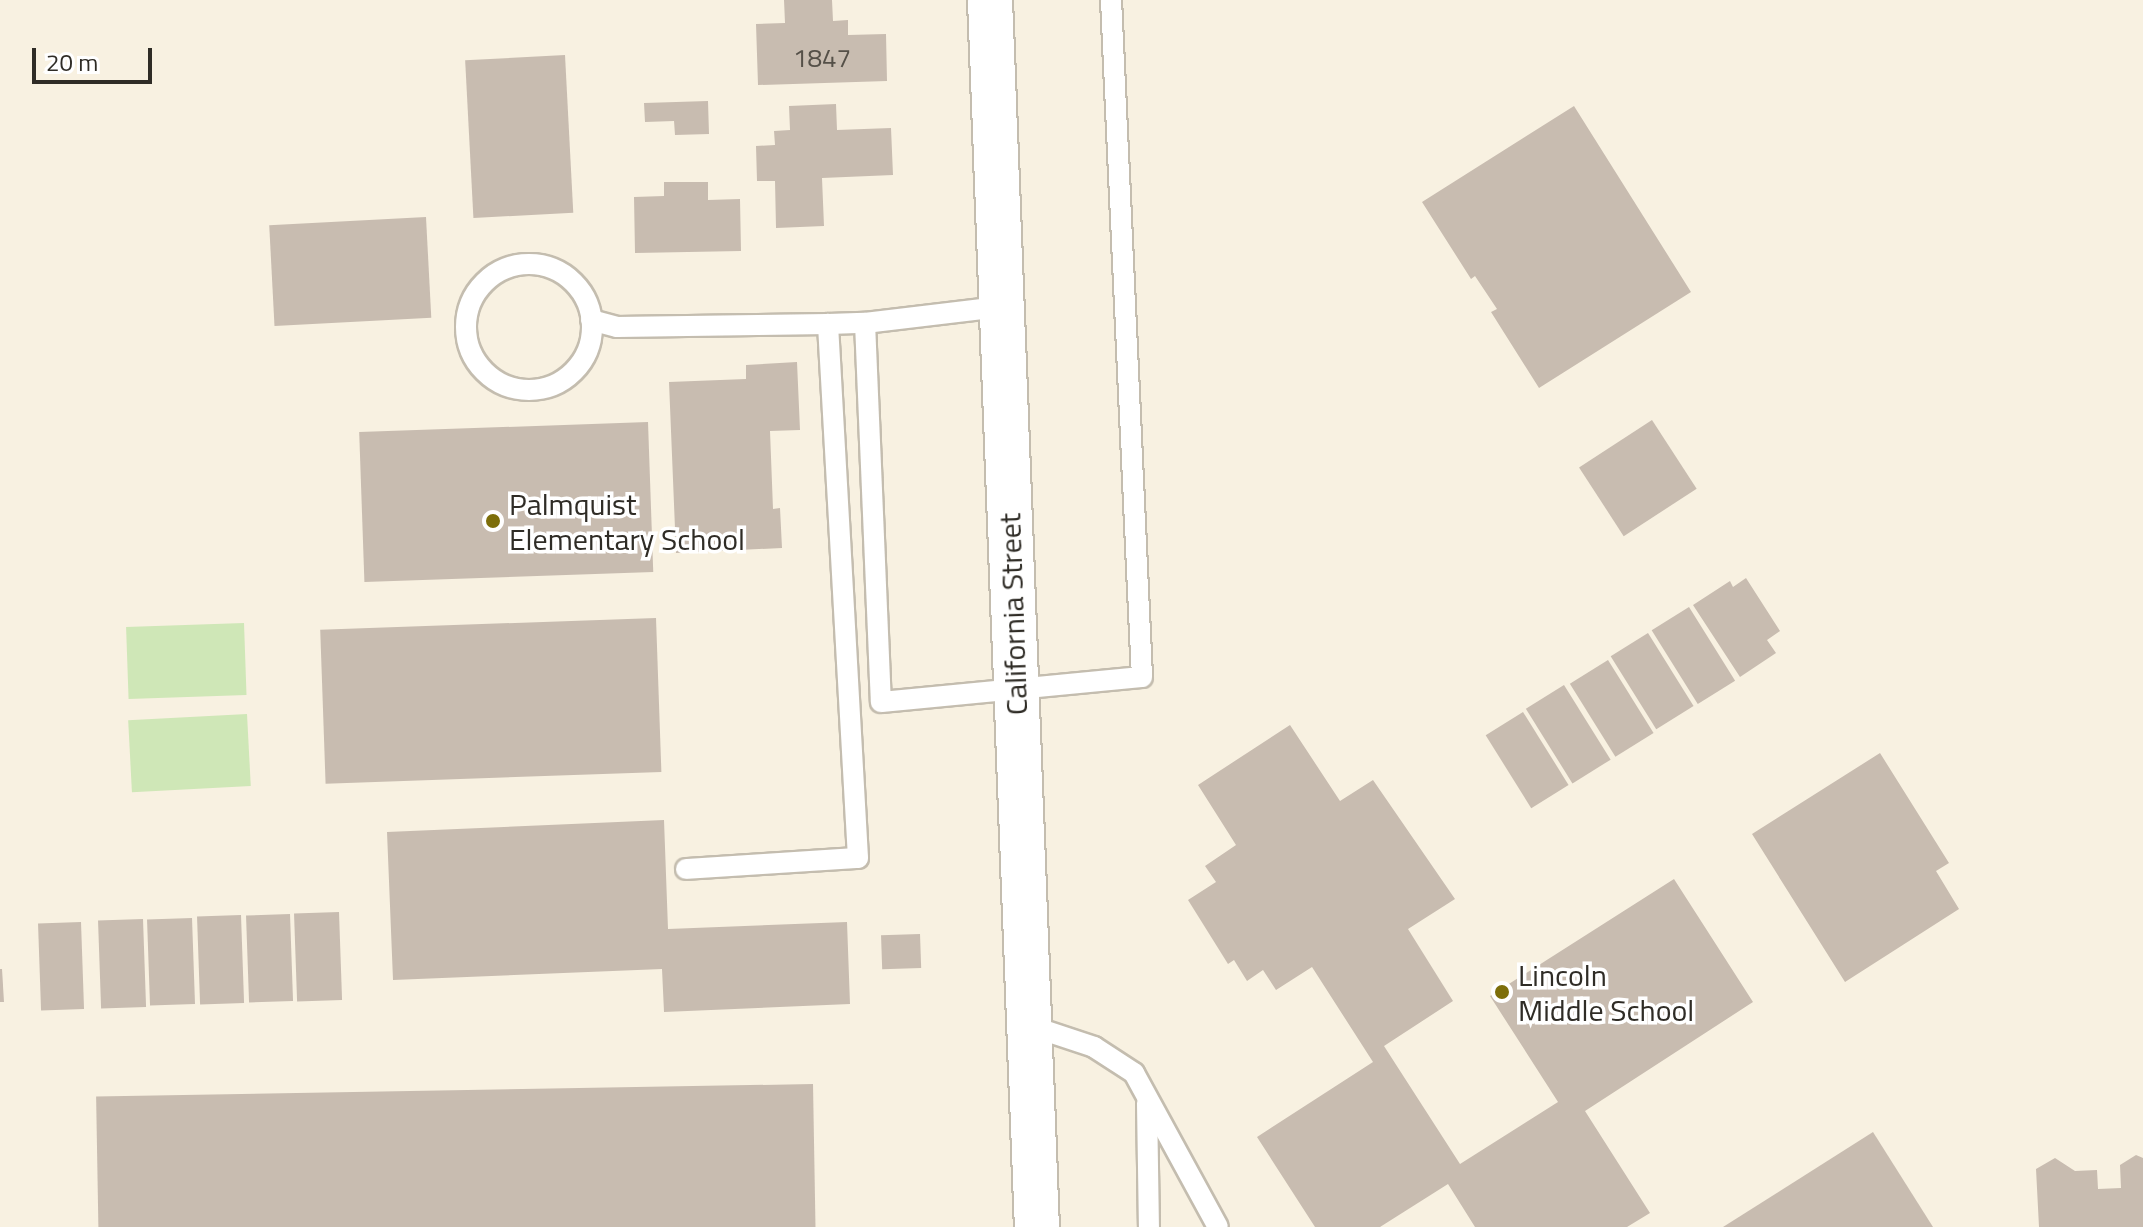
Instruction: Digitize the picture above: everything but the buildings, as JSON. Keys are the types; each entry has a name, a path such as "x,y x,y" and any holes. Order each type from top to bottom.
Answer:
{"main road":[{"name":"California Street","path":"990,0 999,307 1037,1227"}],"lane":[{"path":"846,705 1142,677 1111,0"},
{"path":"516,265 542,266 566,276 582,296 591,320 590,341 570,375 533,390 493,380 468,346 470,305 480,287 516,265"},
{"path":"591,320 617,327 865,323 999,307"},
{"path":"865,323 881,702"},
{"path":"686,869 858,858 846,705 828,324"},
{"path":"1027,1024 1094,1047 1134,1073 1218,1227"},
{"path":"1147,1097 1149,1227"}],"green space":[{"path":"244,623 247,695 129,699 126,627"},
{"path":"247,714 251,786 132,792 128,720"}],"place":[{"name":"Palmquist Elementary School","path":"493,521"},
{"name":"Lincoln Middle School","path":"1502,992"}]}
